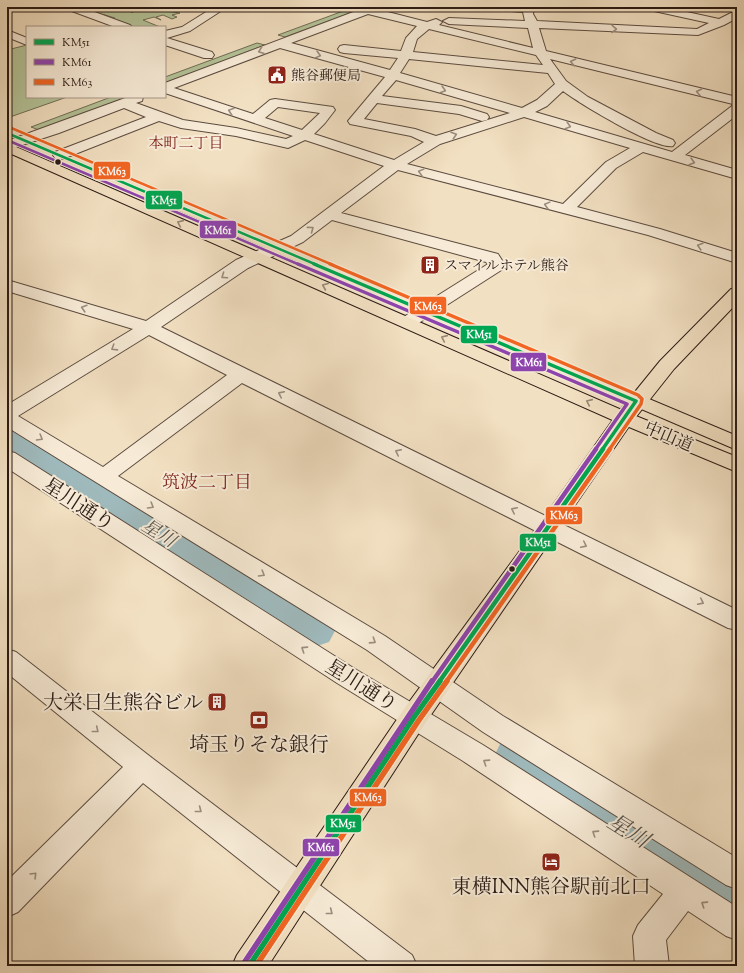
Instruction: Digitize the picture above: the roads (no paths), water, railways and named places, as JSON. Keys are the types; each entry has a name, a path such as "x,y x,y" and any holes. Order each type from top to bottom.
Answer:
{"main road":[{"name":"中山道","path":"7,132 425,312 630,409 737,465"},
{"name":"中山道","path":"7,146 408,322 630,409 737,444"},
{"path":"249,966 414,717 549,527 630,409 667,364 737,293"}],"street":[{"path":"7,9 14,7"},
{"path":"74,7 73,8 123,26"},
{"path":"166,35 186,29 222,7"},
{"path":"353,7 371,9 426,25 541,54 737,101"},
{"path":"441,20 449,7"},
{"path":"501,7 528,8 528,14 541,54 561,84 584,100 651,136 679,153 737,175"},
{"path":"649,7 737,26"},
{"path":"166,88 371,9"},
{"path":"355,121 393,76 406,55 412,38 426,25 441,20 533,26 698,32 720,23 737,13"},
{"path":"87,25 106,20"},
{"path":"7,33 26,42"},
{"path":"166,41 212,54 194,61"},
{"path":"14,46 26,42"},
{"path":"280,44 642,148 679,153 737,109"},
{"path":"344,49 551,70"},
{"path":"7,414 148,328 242,264 297,239 395,165 435,142 524,113 542,103 559,88 561,84"},
{"path":"166,88 304,136 395,165 654,232 737,258"},
{"path":"7,146 136,98"},
{"path":"375,99 462,110 497,122"},
{"path":"124,103 158,117 181,124 236,132 288,144 304,136 326,115 328,110 275,103 255,119"},
{"path":"326,115 415,133 435,142"},
{"path":"60,155 158,117"},
{"path":"7,132 32,122"},
{"path":"566,210 610,165 642,148"},
{"path":"329,215 492,258 497,265 408,322"},
{"path":"7,284 148,328 737,620"},
{"path":"104,477 241,374"},
{"name":"星川通り","path":"7,418 376,643 493,724 737,875"},
{"name":"星川通り","path":"7,458 340,672 473,753 737,925"},
{"path":"8,662 400,966"},
{"path":"7,902 142,766"},
{"path":"652,966 649,936 684,891"}],"waterway":[{"name":"星川","path":"7,437 311,629"},
{"name":"星川","path":"520,761 737,898"}],"place":[{"name":"熊谷郵便局","path":"277,75"},
{"name":"スマイルホテル熊谷","path":"430,265"},
{"name":"大栄日生熊谷ビル","path":"217,702"},
{"name":"埼玉りそな銀行","path":"259,720"},
{"name":"東横INN熊谷駅前北口","path":"551,862"}],"district":[{"name":"本町二丁目","path":"186,143"},
{"name":"筑波二丁目","path":"207,482"}]}
